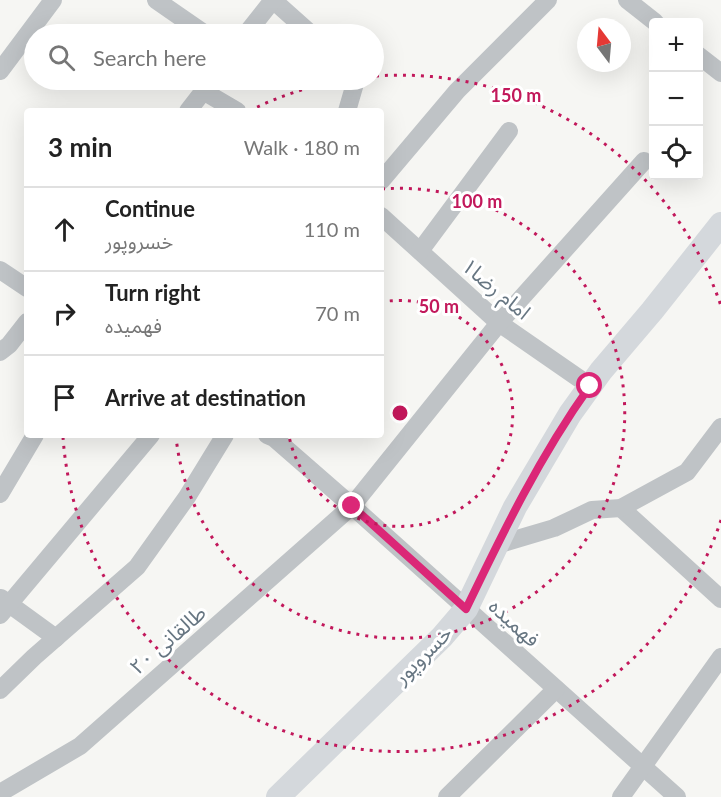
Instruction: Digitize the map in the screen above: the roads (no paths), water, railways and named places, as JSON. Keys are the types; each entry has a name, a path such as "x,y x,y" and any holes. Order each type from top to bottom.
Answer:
{"street":[{"path":"35,24 53,0"},
{"path":"156,0 191,24"},
{"path":"254,24 273,0 300,24"},
{"path":"384,177 457,91 548,0"},
{"path":"630,1 651,18"},
{"path":"0,70 24,38"},
{"path":"703,59 721,73"},
{"path":"190,108 204,90"},
{"path":"214,90 234,108"},
{"path":"347,108 353,90"},
{"path":"420,251 509,131"},
{"name":"طالقانی ۲۰","path":"0,793 80,746 352,506 500,323 644,161"},
{"name":"امام رضا۱","path":"384,219 500,323 590,386"},
{"name":"خسروپور","path":"278,797 442,637 466,609 515,507 570,414 721,224"},
{"path":"0,270 24,286"},
{"path":"0,352 9,345 24,326"},
{"path":"497,545 554,528 592,510 621,508 687,472 720,432"},
{"path":"0,494 33,438"},
{"path":"56,638 3,605 149,438"},
{"path":"0,690 137,567 187,497 223,438"},
{"name":"فهمیده","path":"274,438 676,797"},
{"path":"621,508 721,599"},
{"path":"621,797 721,657"},
{"path":"447,797 556,689"}]}
